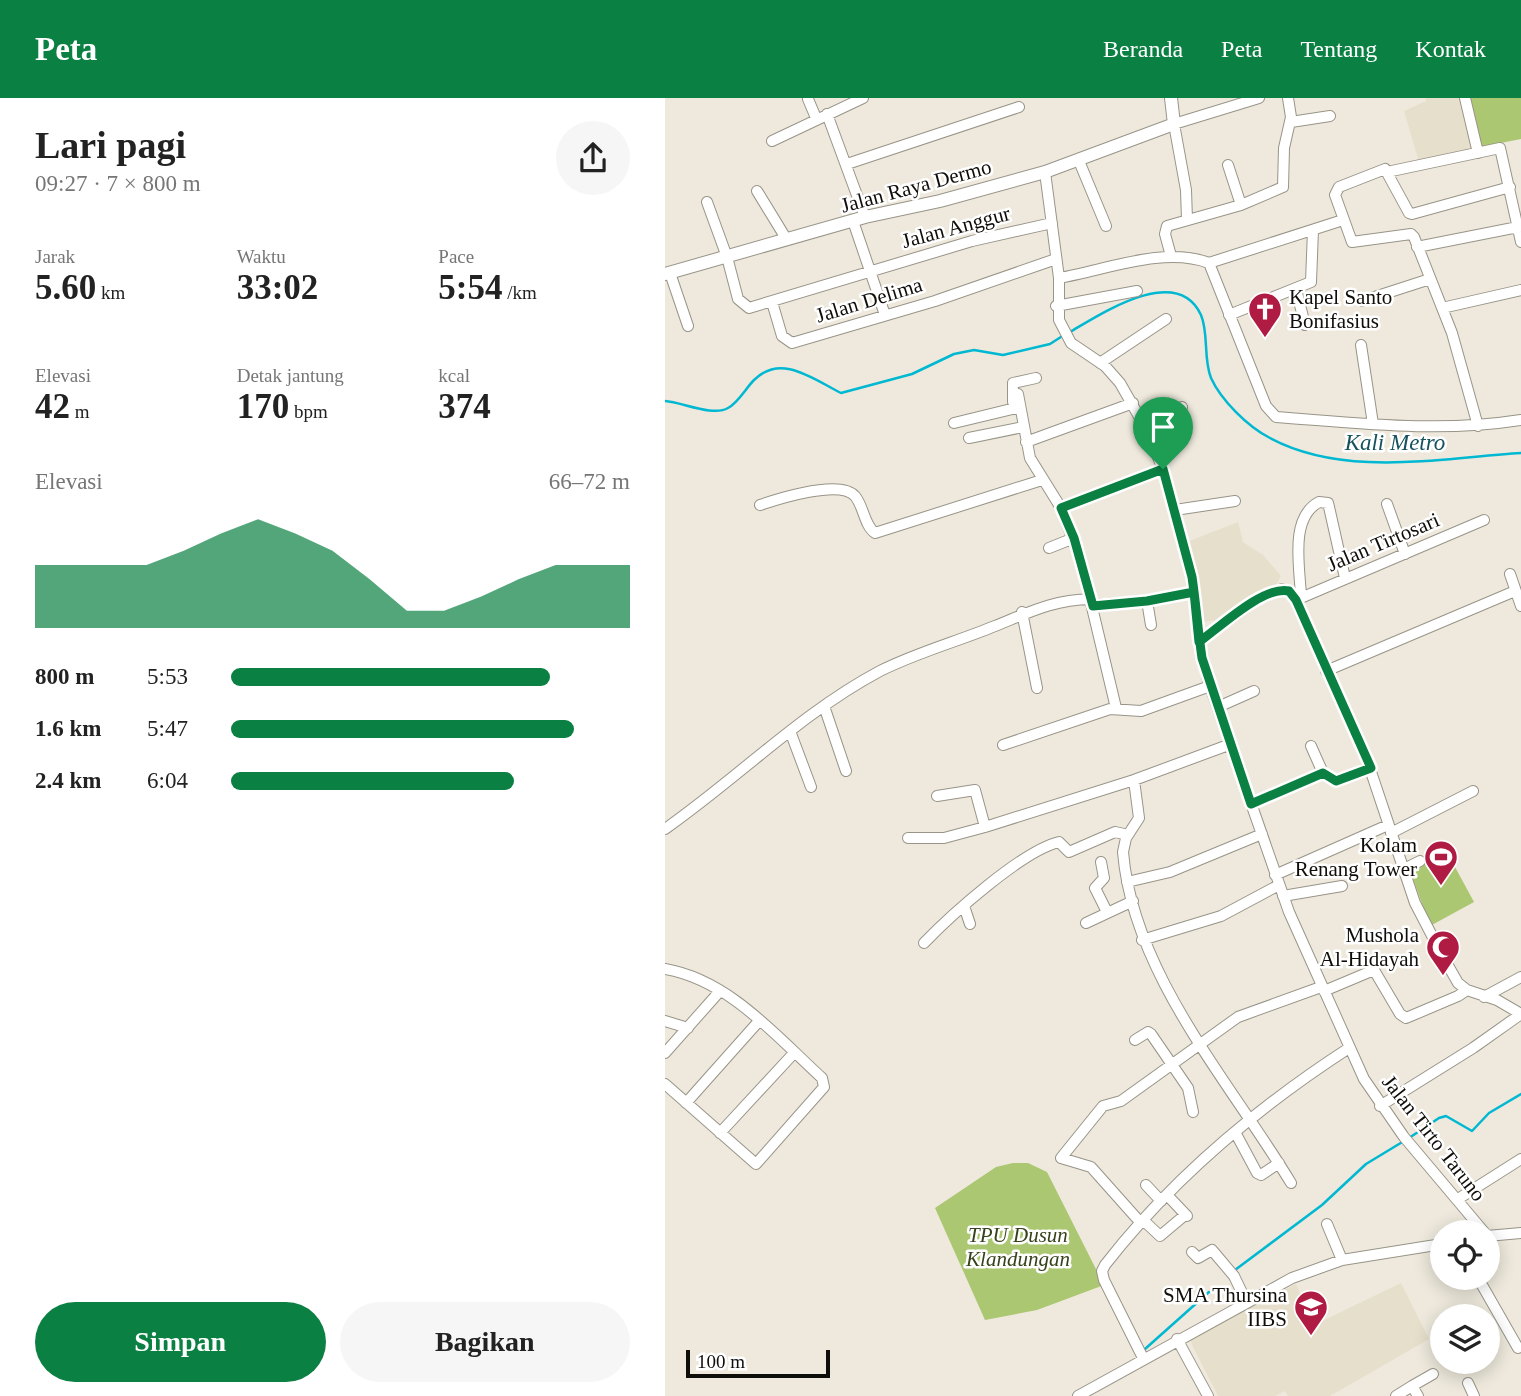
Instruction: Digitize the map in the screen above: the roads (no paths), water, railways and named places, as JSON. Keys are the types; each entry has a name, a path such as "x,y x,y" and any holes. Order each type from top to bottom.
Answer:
{"street":[{"path":"772,141 863,98"},
{"path":"1171,98 1186,190 1187,220"},
{"path":"1174,124 1259,98"},
{"path":"1171,256 1166,228 1241,205 1283,187 1284,148 1291,122 1288,98"},
{"path":"1465,98 1478,153"},
{"path":"808,99 821,116 847,164 870,271 885,315"},
{"path":"847,164 1019,107"},
{"path":"1291,122 1330,116"},
{"name":"Jalan Raya Dermo","path":"667,273 825,231 859,219 940,201 1045,172 1079,162 1174,124"},
{"path":"1387,172 1500,148 1518,207 1521,242"},
{"path":"1079,162 1106,226"},
{"path":"1228,165 1241,205"},
{"path":"1478,426 1442,308 1411,234 1352,242 1335,195 1339,187 1385,169 1407,211 1412,214 1510,187"},
{"name":"Jalan Tirto Taruno","path":"1045,172 1059,278 1056,306 1063,330 1071,343 1110,370 1133,403 1163,469 1194,592 1199,642 1210,686 1279,886 1349,1048 1380,1106 1475,1220"},
{"path":"757,191 787,240"},
{"name":"Jalan Anggur","path":"707,202 740,303 749,308 870,271 1052,223"},
{"path":"1059,278 1171,256 1195,258 1209,263 1343,220"},
{"path":"1417,247 1518,227"},
{"path":"1229,315 1312,280 1313,230"},
{"name":"Jalan Delima","path":"772,302 782,336 788,342 1003,279 1056,259"},
{"path":"1209,263 1272,415 1404,427 1478,426 1521,420"},
{"path":"667,273 688,326"},
{"path":"1361,301 1430,279"},
{"path":"1296,289 1305,325"},
{"path":"1442,308 1521,290"},
{"path":"1056,306 1137,291"},
{"path":"1100,363 1167,318"},
{"path":"1361,345 1373,424"},
{"path":"1036,377 1011,385 1026,442 1041,480 1061,508 1074,538 1092,602 1116,708"},
{"path":"1017,408 1018,394"},
{"path":"1026,442 1133,403"},
{"path":"1145,427 1182,407"},
{"path":"954,423 1017,408"},
{"path":"968,438 1023,426"},
{"path":"1061,508 1163,469"},
{"path":"760,505 803,492 842,490 854,495 875,533 1041,480"},
{"path":"1175,510 1235,501"},
{"path":"1345,578 1332,514 1328,503 1319,502 1308,510 1300,524 1299,598 1326,671 1371,768 1389,829 1406,868 1415,903 1463,992"},
{"path":"1387,504 1405,554"},
{"name":"Jalan Tirtosari","path":"1299,598 1484,520"},
{"path":"1049,548 1074,538"},
{"path":"1510,574 1521,606"},
{"path":"1199,642 1271,593 1289,591 1299,598"},
{"path":"1326,671 1515,591"},
{"path":"665,829 824,706 879,672 929,648 994,627 1044,604 1147,601 1194,592"},
{"path":"1147,601 1151,625"},
{"path":"1022,612 1037,688"},
{"path":"1003,745 1116,708 1130,712 1141,711 1210,686"},
{"path":"1218,707 1254,691"},
{"path":"824,706 846,771"},
{"path":"790,731 811,787"},
{"path":"908,838 944,838 985,827 1134,780 1231,744"},
{"path":"1311,746 1323,773 1336,781 1371,768"},
{"path":"1251,804 1323,773"},
{"path":"1134,780 1139,818 1126,838 1123,852 1127,882 1142,940 1202,1044 1291,1183"},
{"path":"937,796 975,790 985,827"},
{"path":"1142,940 1221,916 1389,829 1473,791"},
{"path":"924,943 964,906 1019,863 1057,842 1069,852 1115,832 1124,834 1126,838"},
{"path":"1127,882 1170,872 1262,834"},
{"path":"1406,868 1420,861"},
{"path":"1101,862 1104,878 1095,888 1107,912"},
{"path":"1279,886 1342,886"},
{"path":"1086,923 1133,901"},
{"path":"964,906 969,924"},
{"path":"665,969 689,974 720,991 759,1021 822,1078 824,1087 774,1147 758,1163 753,1163 665,1084"},
{"path":"1146,1185 1186,1215 1160,1236 1141,1221 1091,1167 1061,1158 1103,1106 1121,1101 1170,1063 1202,1044 1238,1017 1374,970 1400,1014 1406,1018 1463,992 1497,1000 1519,1016 1380,1106"},
{"path":"1484,997 1521,977"},
{"path":"665,1053 720,991"},
{"path":"665,1021 688,1028"},
{"path":"686,1103 759,1021"},
{"path":"1135,1040 1148,1032 1151,1034 1188,1088 1193,1112"},
{"path":"1143,1358 1102,1271 1141,1221 1235,1132 1292,1084 1349,1048"},
{"path":"720,1133 794,1053"},
{"path":"1235,1132 1257,1173 1261,1175 1279,1163"},
{"path":"1458,1199 1521,1159"},
{"path":"1327,1224 1342,1260"},
{"path":"1500,1235 1521,1233"},
{"path":"1078,1396 1246,1301 1293,1278 1342,1260 1430,1246"},
{"path":"1192,1252 1198,1258 1212,1250 1234,1276 1246,1301"},
{"path":"1485,1290 1518,1348"},
{"path":"1177,1339 1208,1396"},
{"path":"1396,1396 1415,1391 1433,1374"},
{"path":"1468,1383 1475,1396"}],"waterway":[{"name":"Kali Metro","path":"1070,332 1100,314 1138,297 1175,293 1190,300 1201,315 1207,362 1216,386 1228,404 1244,420 1270,438 1329,458 1361,462 1426,461 1521,453"},
{"path":"665,401 706,410 722,410 735,403 764,372 775,369 797,371 841,393 912,374 954,354 974,350 1003,355 1050,344 1064,335"},
{"path":"1409,1138 1446,1116 1472,1131 1489,1113 1521,1094"},
{"path":"1235,1270 1322,1205 1366,1164 1404,1141"},
{"path":"1145,1349 1209,1292"}],"place":[{"name":"Kapel Santo Bonifasius","path":"1265,339"},
{"name":"Kolam Renang Tower","path":"1441,887"},
{"name":"Mushola Al-Hidayah","path":"1443,977"},
{"name":"SMA Thursina IIBS","path":"1311,1337"}],"park label":[{"name":"TPU Dusun Klandungan","path":"1018,1247"}]}
